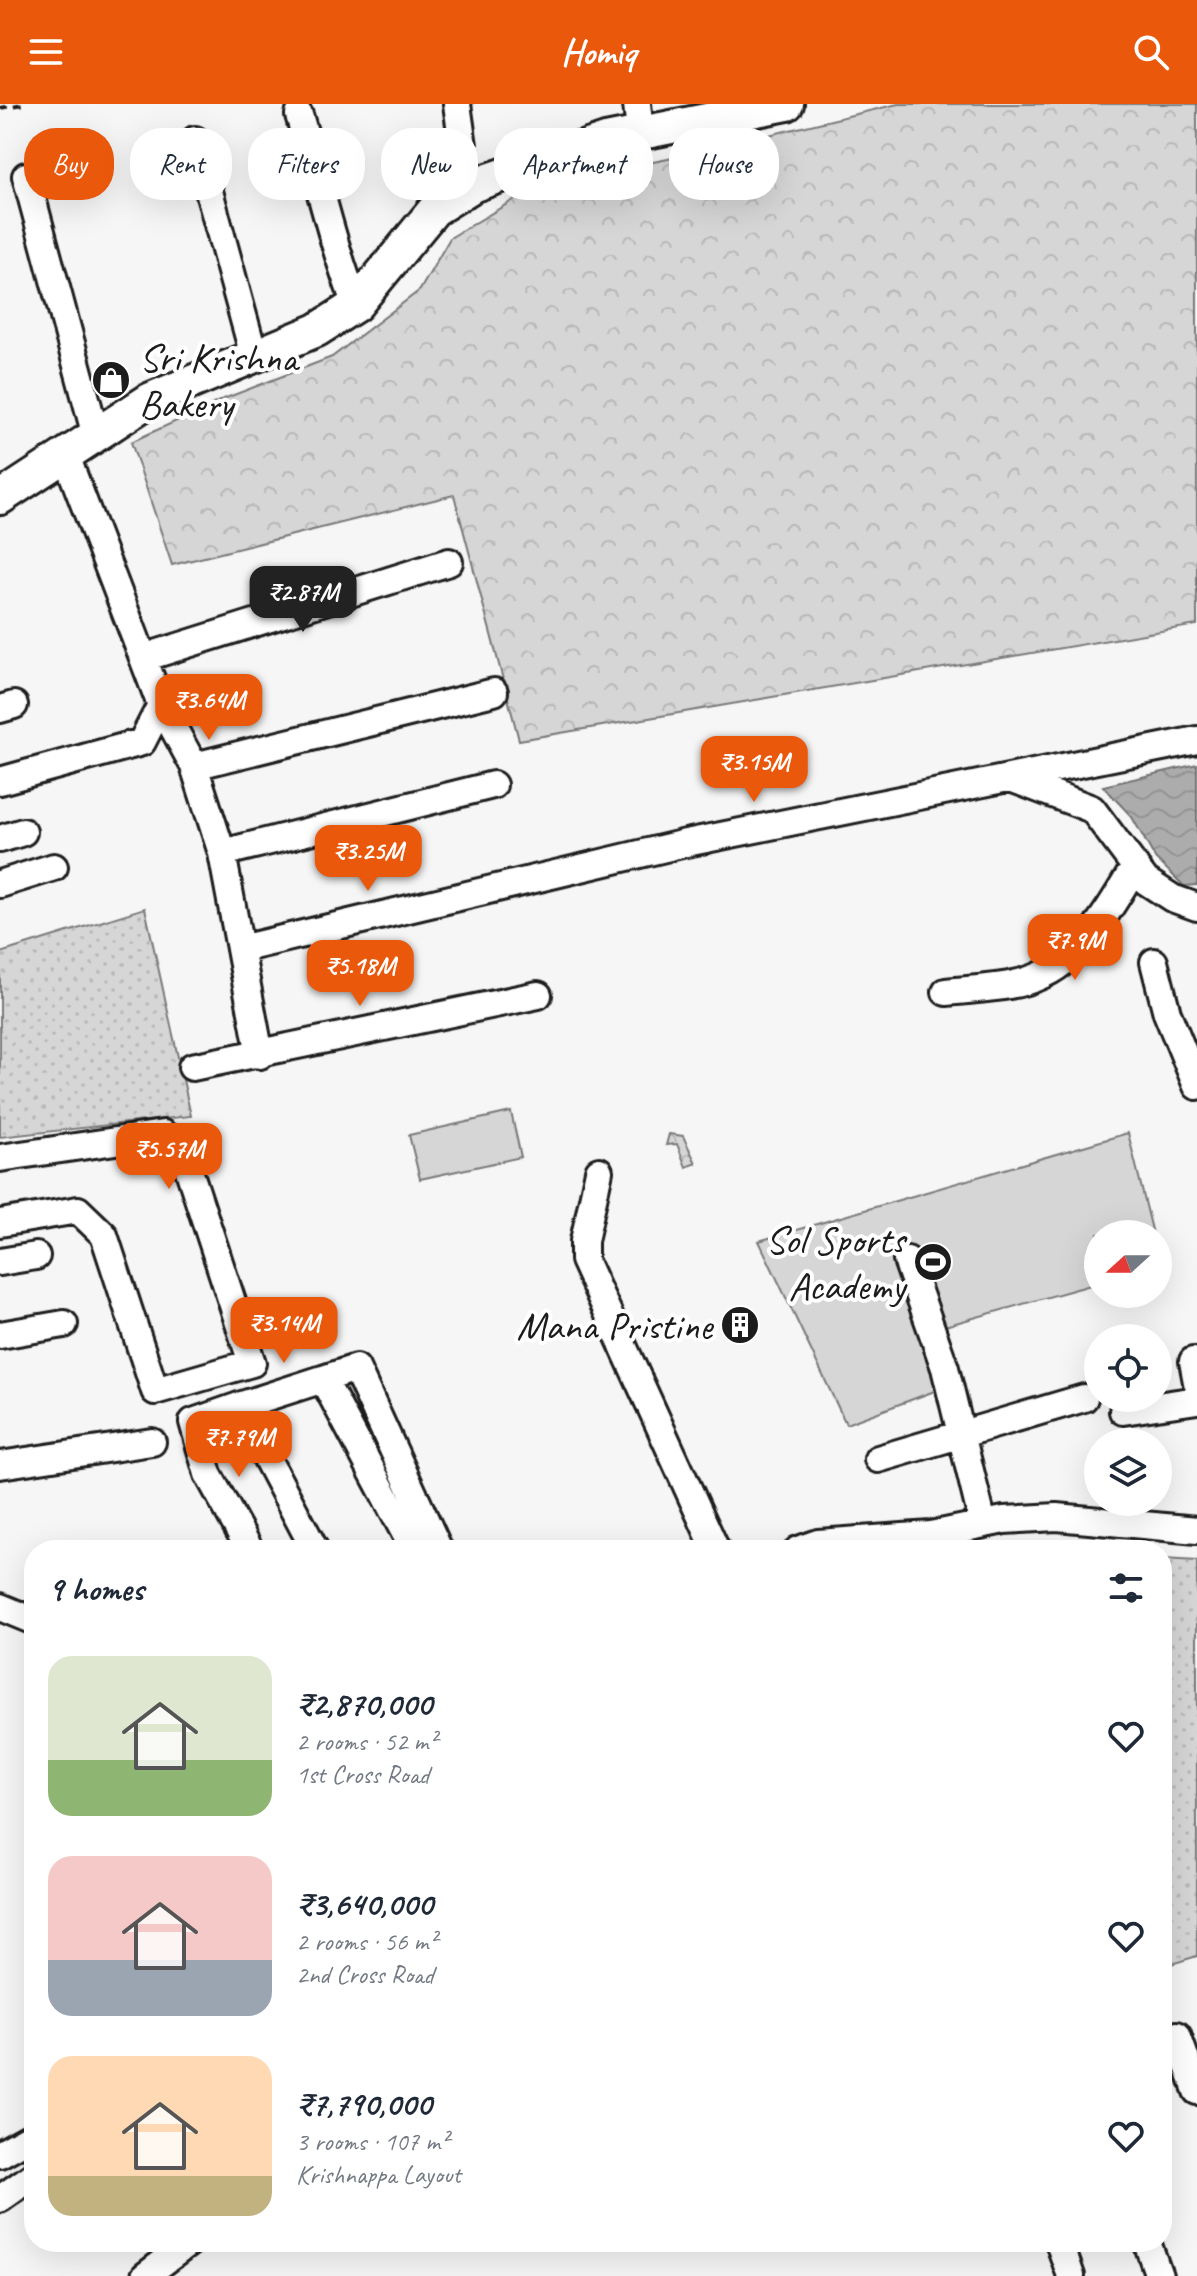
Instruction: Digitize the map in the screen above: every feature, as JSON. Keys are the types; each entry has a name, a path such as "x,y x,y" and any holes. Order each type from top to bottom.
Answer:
{"main road":[{"path":"478,184 559,154 638,118 787,104"},
{"path":"0,498 151,399 317,330 356,305 434,210 450,200"}],"street":[{"path":"457,104 460,128"},
{"path":"299,115 334,230 341,268 356,305"},
{"path":"32,200 96,436"},
{"path":"211,200 254,356"},
{"path":"66,456 161,705 194,766 222,853 260,1055"},
{"path":"143,658 449,562"},
{"path":"194,766 494,692"},
{"path":"0,781 142,742 161,705"},
{"path":"240,949 686,843 1197,740"},
{"path":"1012,779 1092,809 1146,881 1172,898 1197,907"},
{"path":"222,853 493,785"},
{"path":"946,992 1013,985 1046,974 1073,951 1109,911 1135,866"},
{"path":"0,884 54,867"},
{"path":"1154,962 1167,1013 1197,1086"},
{"path":"192,1067 538,995"},
{"path":"4,1157 25,1141 104,1130"},
{"path":"0,1223 78,1210 104,1235 155,1391 252,1363 183,1152 174,1141 163,1134 4,1157"},
{"path":"599,1171 584,1241 584,1260 711,1540"},
{"path":"0,1262 36,1256"},
{"path":"907,1260 945,1368 983,1524"},
{"path":"0,1335 64,1324"},
{"path":"244,1540 208,1474 193,1422 356,1368 434,1540"},
{"path":"323,1379 409,1540"},
{"path":"878,1459 1084,1398"},
{"path":"1172,1404 1197,1400"},
{"path":"239,1406 310,1540"},
{"path":"0,1465 152,1442"},
{"path":"860,1540 931,1535 983,1524 1057,1517 1197,1530"},
{"path":"1,1607 24,1604"},
{"path":"1,1607 24,1617"},
{"path":"1179,2035 1197,2091"},
{"path":"0,2154 24,2141"},
{"path":"0,2199 24,2182"},
{"path":"145,2276 177,2252"},
{"path":"1063,2252 1071,2276"},
{"path":"1150,2252 1155,2274"}],"path":[{"path":"0,108 23,104"}],"green space":[{"path":"898,104 1197,104 1197,625 519,740 454,495 172,565 131,442 226,398 332,357 420,290 450,238 514,200 653,200 653,162 669,159 669,200 779,200 779,132"},
{"path":"145,908 191,1116 0,1137 0,953"},
{"path":"511,1112 521,1157 420,1179 409,1135"},
{"name":"Sol Sports Academy","path":"1128,1133 1150,1220 1084,1220 1084,1287 927,1331 940,1389 846,1424 759,1241"},
{"path":"669,1134 683,1136 696,1163 686,1167 677,1144 666,1145"},
{"path":"352,1378 388,1458 373,1466 331,1386"},
{"path":"1172,1560 1197,1561 1197,1956 1172,1964"}],"water":[{"path":"1197,764 1197,885 1184,886 1155,858 1132,817 1103,786"}],"place":[{"name":"Sri Krishna Bakery","path":"111,380"},
{"name":"Sol Sports Academy","path":"933,1262"},
{"name":"Mana Pristine","path":"740,1325"}]}
